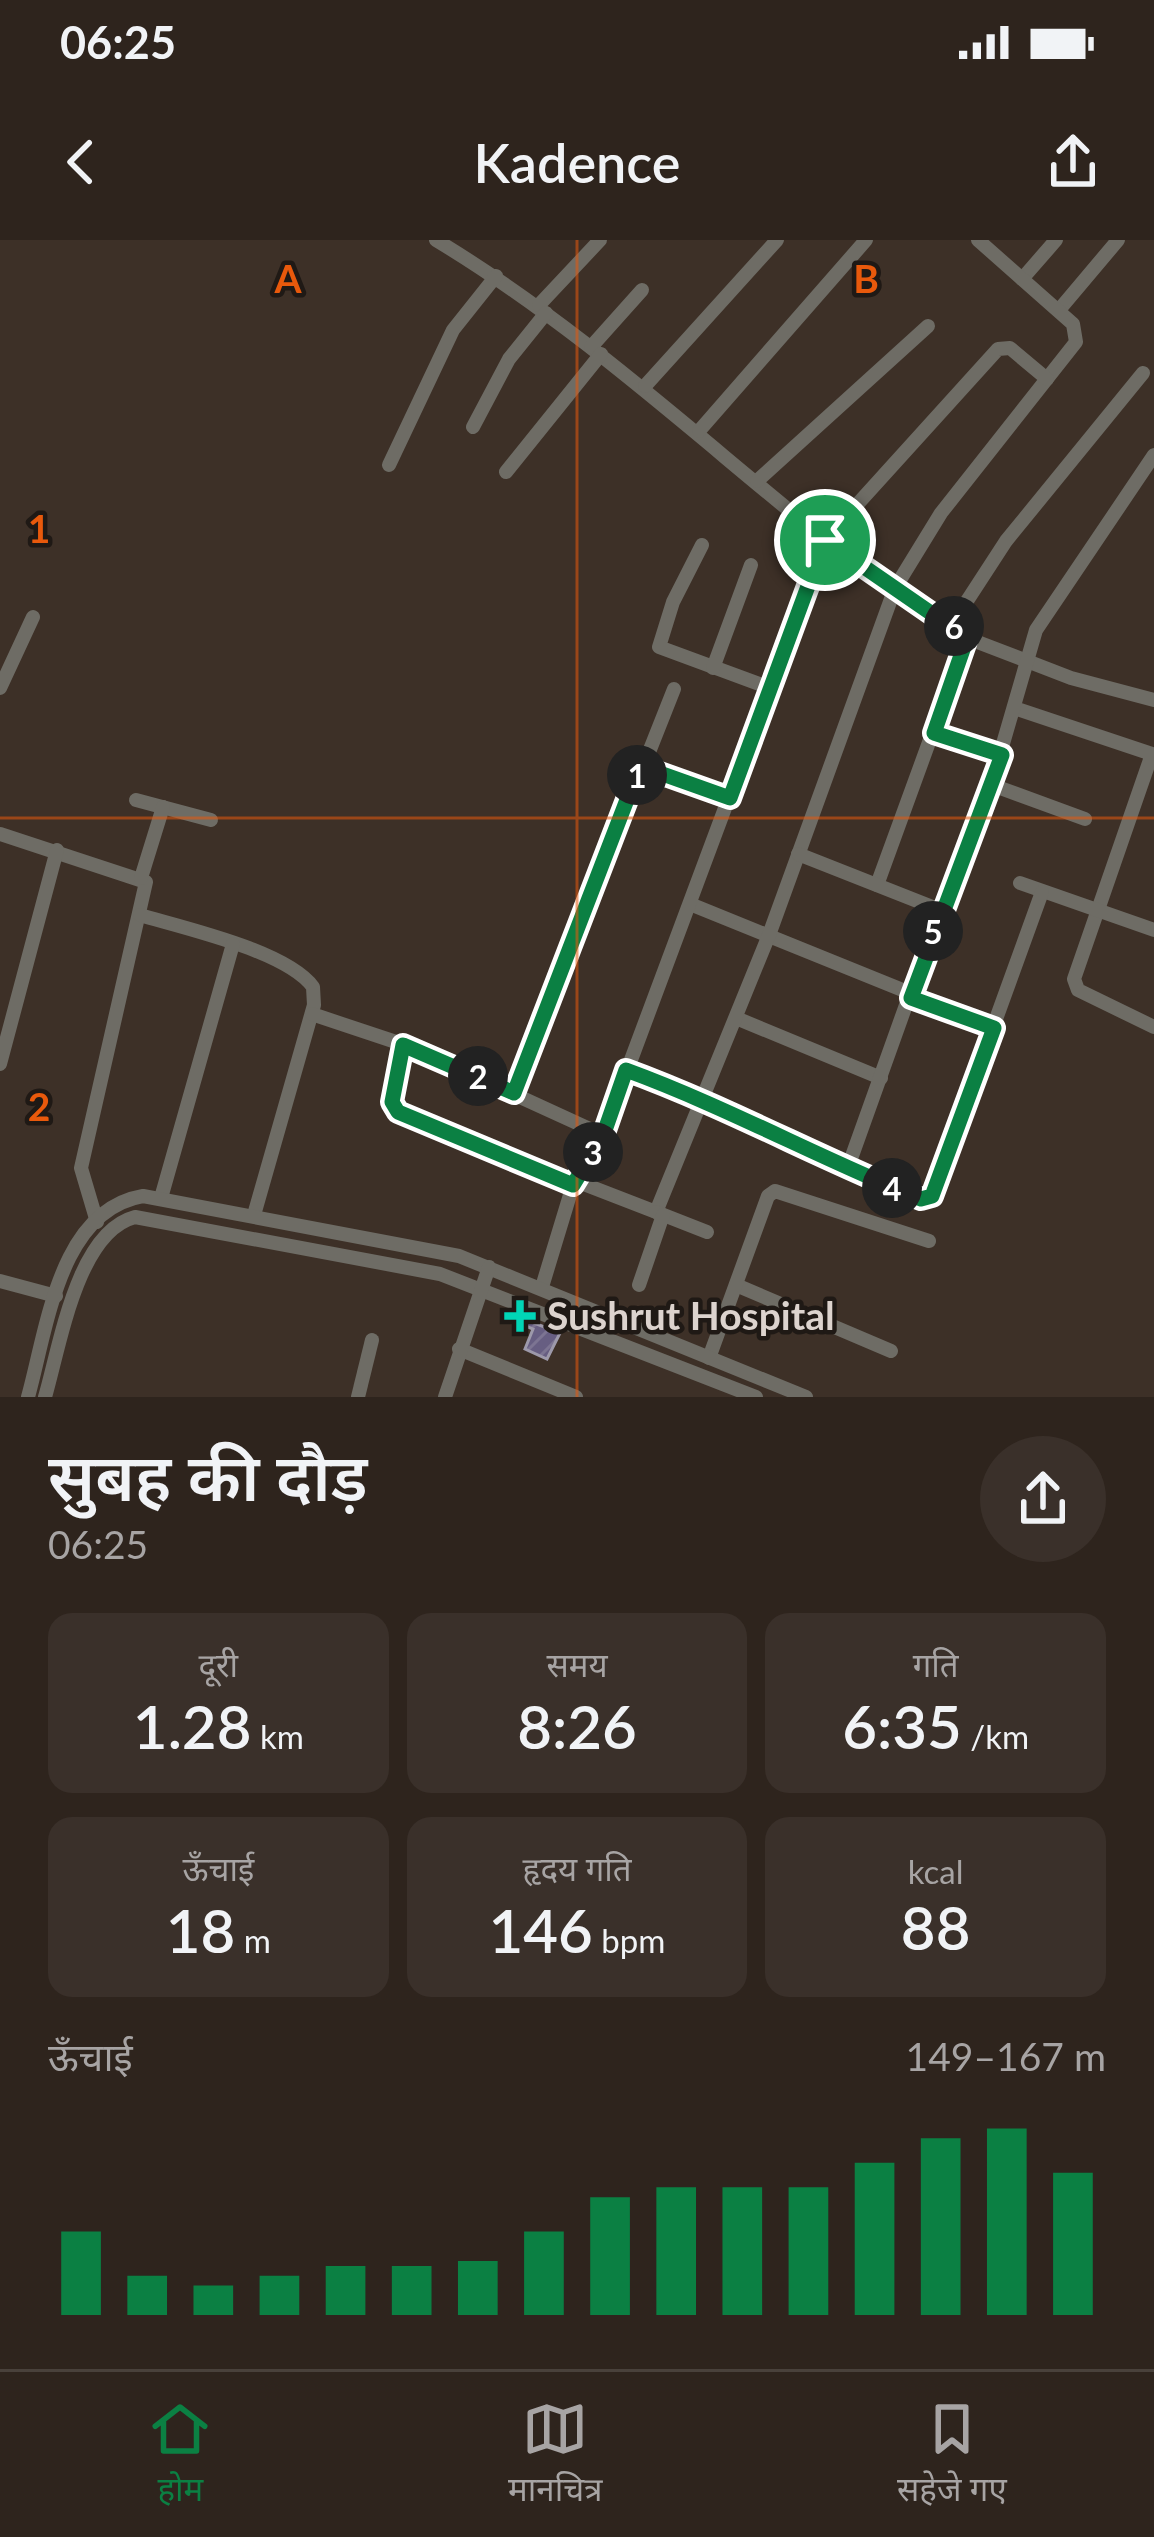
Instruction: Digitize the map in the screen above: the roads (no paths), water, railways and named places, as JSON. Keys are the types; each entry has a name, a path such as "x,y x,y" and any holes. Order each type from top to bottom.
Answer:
{"street":[{"path":"436,240 543,309 645,386 825,540 967,638 1154,700"},
{"path":"473,427 509,359 600,240"},
{"path":"645,386 777,240"},
{"path":"699,431 866,240"},
{"path":"1022,279 1056,240"},
{"path":"1059,310 1118,240"},
{"path":"639,1286 660,1214 769,935 895,589 941,513 1076,342 1076,331 1059,310 983,242"},
{"path":"389,465 453,330 496,276"},
{"path":"506,472 641,290"},
{"path":"757,481 928,326"},
{"path":"542,1287 573,1185 603,1136 825,540 998,349 1010,348 1047,379"},
{"path":"952,624 1006,541 1143,373"},
{"path":"847,1170 940,910 992,785 1043,618 1154,455"},
{"path":"702,545 657,644 770,688"},
{"path":"713,668 751,565"},
{"path":"0,688 6,660 33,617"},
{"path":"877,885 967,638"},
{"path":"514,1093 674,689"},
{"path":"1017,709 1152,754 1075,985 1154,1027"},
{"path":"934,733 1002,755"},
{"path":"640,766 730,798"},
{"path":"992,785 1085,819"},
{"path":"136,800 211,820"},
{"path":"103,1238 81,1168 146,888 142,878 163,807"},
{"path":"0,834 142,878"},
{"path":"0,1064 5,1022 56,850"},
{"path":"798,854 940,910"},
{"path":"1020,883 1154,930"},
{"path":"626,1070 704,1098 847,1170 921,1199 932,1196 1042,892"},
{"path":"690,904 994,1028"},
{"path":"140,915 232,944 310,981 312,1014 254,1215"},
{"path":"161,1198 232,944"},
{"path":"312,1014 403,1045 603,1136"},
{"path":"736,1018 881,1078"},
{"path":"403,1045 392,1102 398,1112 573,1185 707,1232"},
{"path":"709,1358 768,1196 775,1192 929,1241"},
{"path":"28,1397 56,1295 95,1217 125,1199 161,1198 438,1250 542,1287 806,1397"},
{"path":"45,1397 84,1268 103,1238 122,1220 151,1218 407,1266 481,1288 756,1397"},
{"path":"446,1397 489,1267"},
{"path":"0,1281 56,1295"},
{"path":"736,1285 892,1351"},
{"path":"358,1397 372,1340"},
{"path":"459,1349 576,1397"}],"place":[{"name":"Sushrut Hospital","path":"520,1316"}]}
